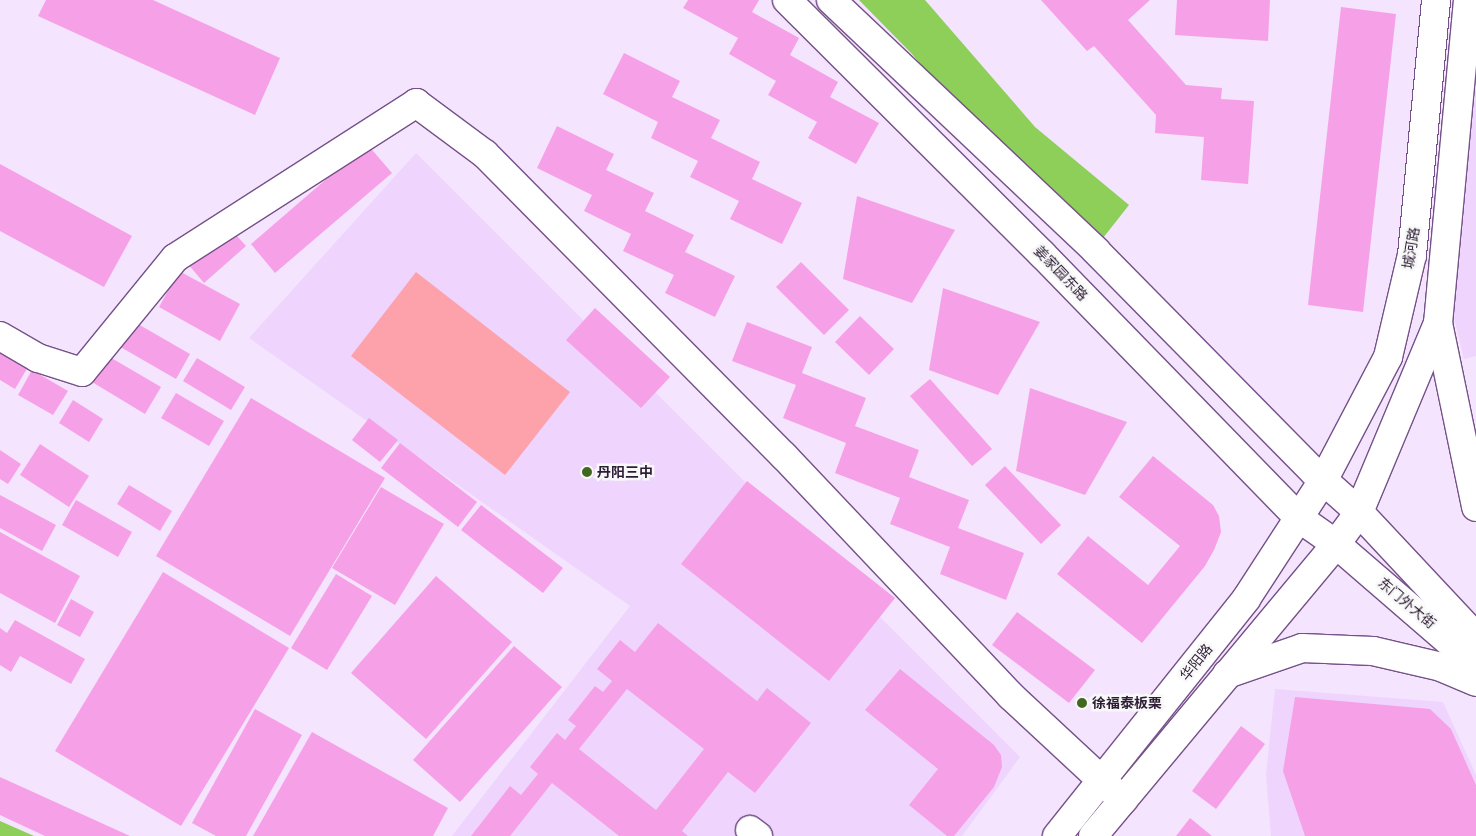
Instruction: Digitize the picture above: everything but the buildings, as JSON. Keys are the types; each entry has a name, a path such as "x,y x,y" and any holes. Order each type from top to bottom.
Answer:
{"main road":[{"name":"姜家园东路","path":"787,0 1042,254 1299,518 1336,544"},
{"path":"831,0 1096,251 1324,480 1359,512"},
{"name":"城河路","path":"1324,480 1388,356 1412,254 1436,0"},
{"path":"1468,0 1438,323 1476,507"},
{"path":"0,336 38,358 82,372 175,258 416,103 485,154 784,456 1011,696 1123,800"},
{"path":"1093,836 1336,544 1359,512 1438,323"},
{"name":"华阳路","path":"1056,836 1246,599 1324,480"},
{"name":"东门外大街","path":"1359,512 1476,637"},
{"name":"东门外大街","path":"1336,544 1476,665"},
{"path":"1226,674 1302,648 1373,650 1441,667 1476,682"}],"shaded area":[{"path":"859,0 925,0 1035,127 1129,205 1103,238 951,100 912,54"},
{"path":"1476,72 1476,356 1464,359 1451,305"},
{"name":"丹阳三中","path":"416,153 1020,757 962,836 452,836 630,606 249,338"},
{"path":"416,272 570,392 505,475 351,356"},
{"path":"1275,689 1443,702 1476,775 1476,836 1271,836 1266,775"},
{"path":"0,821 34,836 0,836"}],"place":[{"name":"丹阳三中","path":"587,472"},
{"name":"徐福泰板栗","path":"1082,703"}]}
